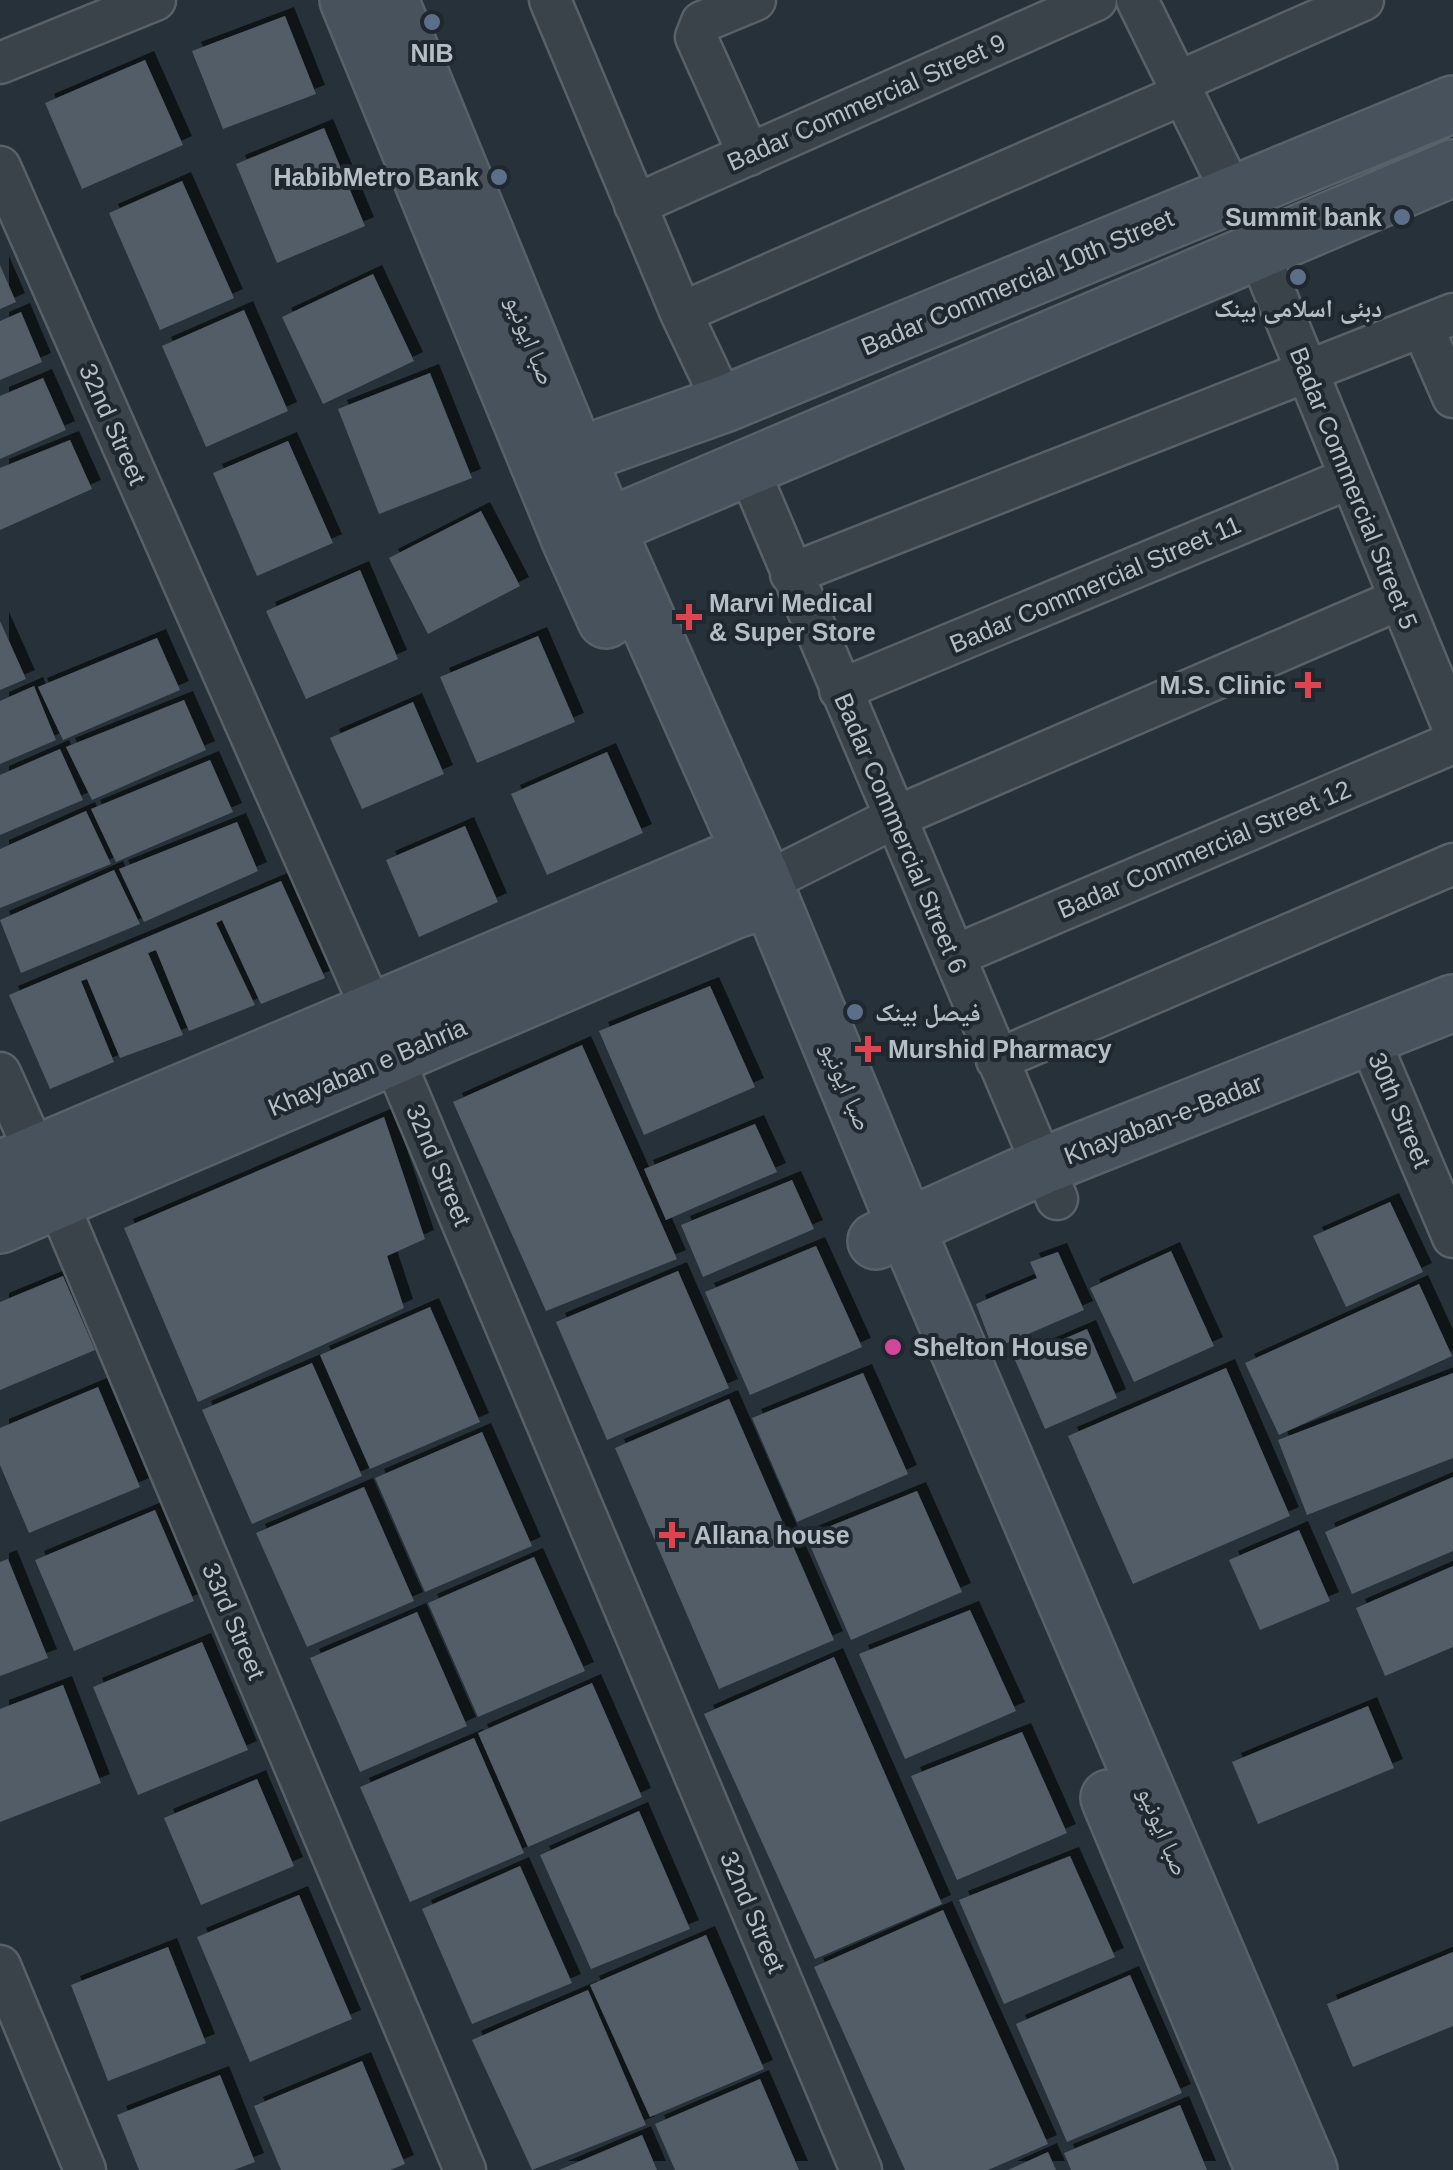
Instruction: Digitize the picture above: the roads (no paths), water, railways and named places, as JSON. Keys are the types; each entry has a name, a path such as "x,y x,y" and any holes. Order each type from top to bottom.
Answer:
{"main road":[{"name":"صبا ایونیو","path":"348,0 560,462"},
{"name":"صبا ایونیو","path":"390,0 588,534 747,882 898,1249 1264,2170"},
{"name":"Badar Commercial 10th Street","path":"560,462 724,404 1453,104"},
{"path":"588,534 1453,168"},
{"name":"Khayaban e Bahria","path":"0,1225 31,1175 747,882"},
{"name":"Khayaban-e-Badar","path":"1374,1051 1453,1004"},
{"name":"Khayaban-e-Badar","path":"898,1249 1050,1182 1374,1051 1453,1031"},
{"name":"صبا ایونیو","path":"898,1249 1309,2170"}],"street":[{"path":"0,63 155,0"},
{"path":"550,0 724,404"},
{"path":"749,154 696,37 702,22 755,0"},
{"name":"Badar Commercial Street 9","path":"636,205 1096,0"},
{"path":"1137,0 1232,193"},
{"path":"682,313 1181,88 1294,14 1363,0"},
{"name":"32nd Street","path":"0,167 382,1033 861,2170"},
{"name":"Badar Commercial Street 5","path":"1257,249 1453,727"},
{"path":"792,574 1438,320 1453,397"},
{"name":"Badar Commercial Street 6","path":"748,466 1050,1182"},
{"name":"Badar Commercial Street 11","path":"840,690 1350,478"},
{"path":"747,882 1400,599"},
{"name":"Badar Commercial Street 12","path":"954,956 1453,743"},
{"path":"997,1060 1453,864"},
{"name":"30th Street","path":"1374,1051 1453,1237"},
{"name":"33rd Street","path":"0,1073 31,1175 465,2170"},
{"path":"0,1966 84,2170"}],"place":[{"name":"NIB","path":"432,22"},
{"name":"HabibMetro Bank","path":"499,177"},
{"name":"Summit bank","path":"1402,217"},
{"name":"دبئی اسلامی بینک","path":"1298,277"},
{"name":"Marvi Medical & Super Store","path":"689,617"},
{"name":"M.S. Clinic","path":"1308,685"},
{"name":"فیصل بینک","path":"855,1012"},
{"name":"Murshid Pharmacy","path":"868,1049"},
{"name":"Shelton House","path":"893,1347"},
{"name":"Allana house","path":"672,1535"}]}
